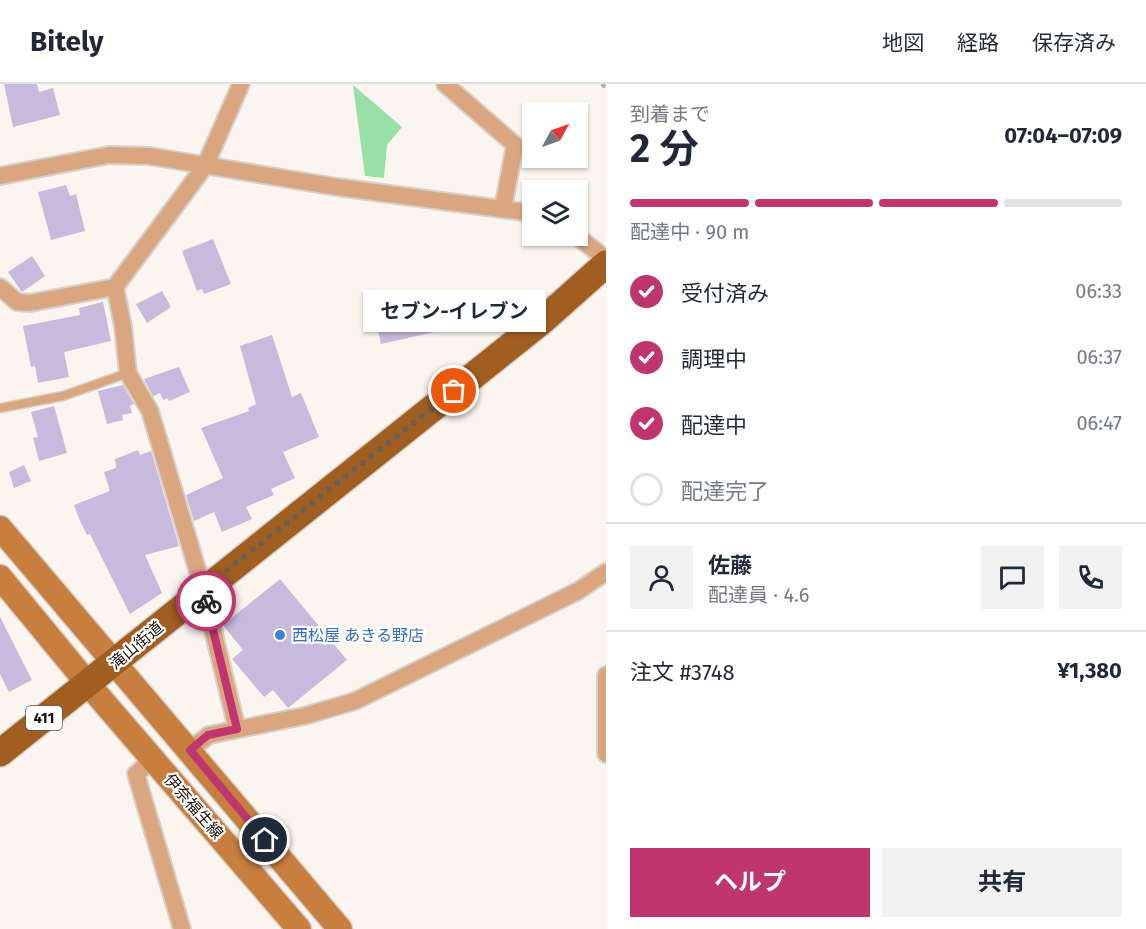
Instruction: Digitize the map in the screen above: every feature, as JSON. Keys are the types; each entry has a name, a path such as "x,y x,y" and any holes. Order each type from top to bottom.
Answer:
{"highway":[{"name":"滝山街道","path":"0,753 542,321 606,264"}],"main road":[{"name":"伊奈福生線","path":"0,528 340,929"},
{"name":"伊奈福生線","path":"0,577 88,684 299,929"}],"street":[{"path":"0,287 17,302 30,303 115,287 205,166 241,84"},
{"path":"445,84 515,145 503,208"},
{"path":"0,176 109,155 149,156 337,187 522,211"},
{"path":"588,245 606,260"},
{"path":"115,287 123,326 128,373 150,411 203,589 237,729"},
{"path":"190,750 208,735 304,716 355,701 579,591 606,572"},
{"path":"606,675 606,754"},
{"path":"153,759 136,774 182,929"}],"lane":[{"path":"0,408 63,396 128,373"}],"path":[{"path":"602,84 606,88"}],"green space":[{"path":"353,85 402,127 387,145 384,178 365,176"}],"building":[{"path":"4,84 37,84 39,92 53,88 60,115 13,127"},
{"path":"66,185 70,196 76,194 85,231 51,240 38,192"},
{"path":"213,239 231,284 204,294 202,289 197,291 182,251"},
{"path":"32,256 45,276 22,292 8,272"},
{"path":"162,291 171,307 147,323 136,304"},
{"path":"446,300 453,328 381,344 375,317"},
{"path":"103,302 111,341 64,352 69,377 38,383 35,366 31,367 23,326 80,315 79,308"},
{"path":"272,335 292,397 301,393 319,437 283,452 295,478 271,489 274,495 246,507 252,519 222,532 214,512 194,521 186,495 223,478 201,428 249,411 248,408 256,404 240,346"},
{"path":"179,367 190,392 169,401 168,398 163,400 160,393 153,396 144,379"},
{"path":"123,385 134,404 130,406 132,413 122,415 123,420 107,424 98,391"},
{"path":"54,406 67,453 39,461 33,438 38,437 31,412"},
{"path":"138,450 140,455 151,451 179,546 145,555 162,593 130,614 90,534 87,535 74,505 110,491 104,472 116,468 115,459"},
{"path":"24,465 31,481 14,488 9,472"},
{"path":"280,579 347,660 288,708 273,690 264,697 232,659 243,650 223,625"},
{"path":"0,617 32,680 9,692 0,674"}],"way so far":[{"path":"206,601 203,589 454,391"}],"place":[{"name":"セブン-イレブン","path":"454,391"},
{"name":"西松屋 あきる野店","path":"280,635"}],"route":[{"path":"206,601 237,729 208,735 190,750 265,840"}]}
